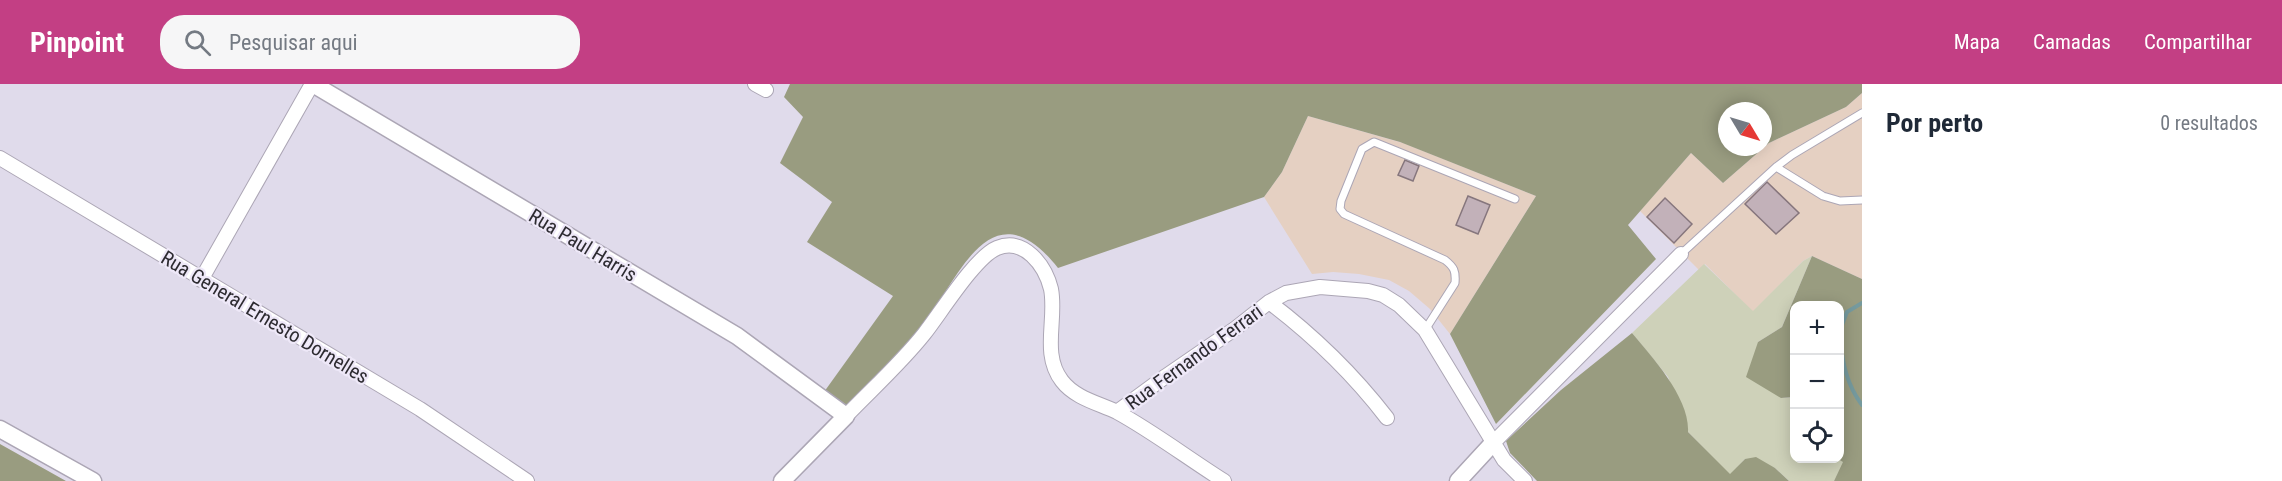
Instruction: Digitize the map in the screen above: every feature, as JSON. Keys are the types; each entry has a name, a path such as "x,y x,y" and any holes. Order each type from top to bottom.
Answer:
{"street":[{"path":"201,280 313,84"},
{"name":"Rua Paul Harris","path":"313,84 737,336 846,416"},
{"name":"Rua General Ernesto Dornelles","path":"0,158 420,409 527,481"},
{"name":"Rua Fernando Ferrari","path":"782,481 923,336 972,270 995,249 1011,245 1027,251 1041,263 1048,281 1051,290 1052,364 1062,382 1082,397 1117,412 1269,302 1286,293 1306,289 1346,288 1383,295 1400,305 1425,330 1477,412 1504,460 1525,481"},
{"path":"1458,481 1681,254"},
{"path":"1269,302 1294,321 1339,362 1387,418"},
{"path":"1117,412 1224,481"},
{"path":"0,429 93,481"}],"lane":[{"path":"1681,254 1776,167 1862,113"},
{"path":"1425,330 1455,283 1454,267 1445,260 1344,214 1340,209 1341,201 1362,149 1374,142 1515,199"},
{"path":"1776,167 1823,196 1840,201 1862,200"}],"shaded area":[{"path":"1862,93 1862,279 1812,256 1803,261 1753,312 1705,264 1699,270 1640,211 1691,153 1723,183 1754,156 1772,156 1772,142 1846,107"},
{"path":"1308,116 1403,143 1536,196 1450,334 1430,309 1409,291 1389,280 1359,274 1333,272 1312,274 1264,197 1282,172"}],"green space":[{"path":"790,84 1862,84 1862,93 1846,107 1772,142 1772,102 1718,102 1718,156 1754,156 1723,183 1691,153 1628,225 1656,259 1496,424 1450,334 1536,196 1400,142 1308,116 1282,172 1264,197 1058,268 1034,244 1013,235 994,237 977,249 961,267 911,341 847,409 824,392 893,296 807,242 832,202 780,163 803,117 784,97"},
{"path":"1812,256 1793,301 1790,301 1790,308 1782,327 1758,342 1781,398 1790,397 1790,463 1843,463 1834,481 1789,481 1775,468 1745,459 1730,475 1688,432 1668,377 1632,333 1704,264 1753,311 1803,261"},
{"path":"1812,256 1862,279 1862,481 1834,481 1844,463 1844,301 1793,301"},
{"path":"1790,308 1790,397 1781,398 1746,377 1758,342 1782,327"},
{"path":"1632,333 1659,366 1676,392 1687,419 1688,432 1730,474 1745,459 1756,457 1775,468 1789,481 1537,481 1510,453 1506,441 1561,390"},
{"path":"0,444 66,481 0,481"}],"building":[{"path":"1405,160 1419,166 1413,181 1398,175"},
{"path":"1767,182 1799,213 1776,234 1745,204"},
{"path":"1468,196 1490,205 1478,234 1456,225"},
{"path":"1665,198 1692,224 1674,243 1647,217"}],"waterway":[{"path":"1844,320 1847,312 1862,303"},
{"path":"1842,355 1853,390 1862,405"}]}
